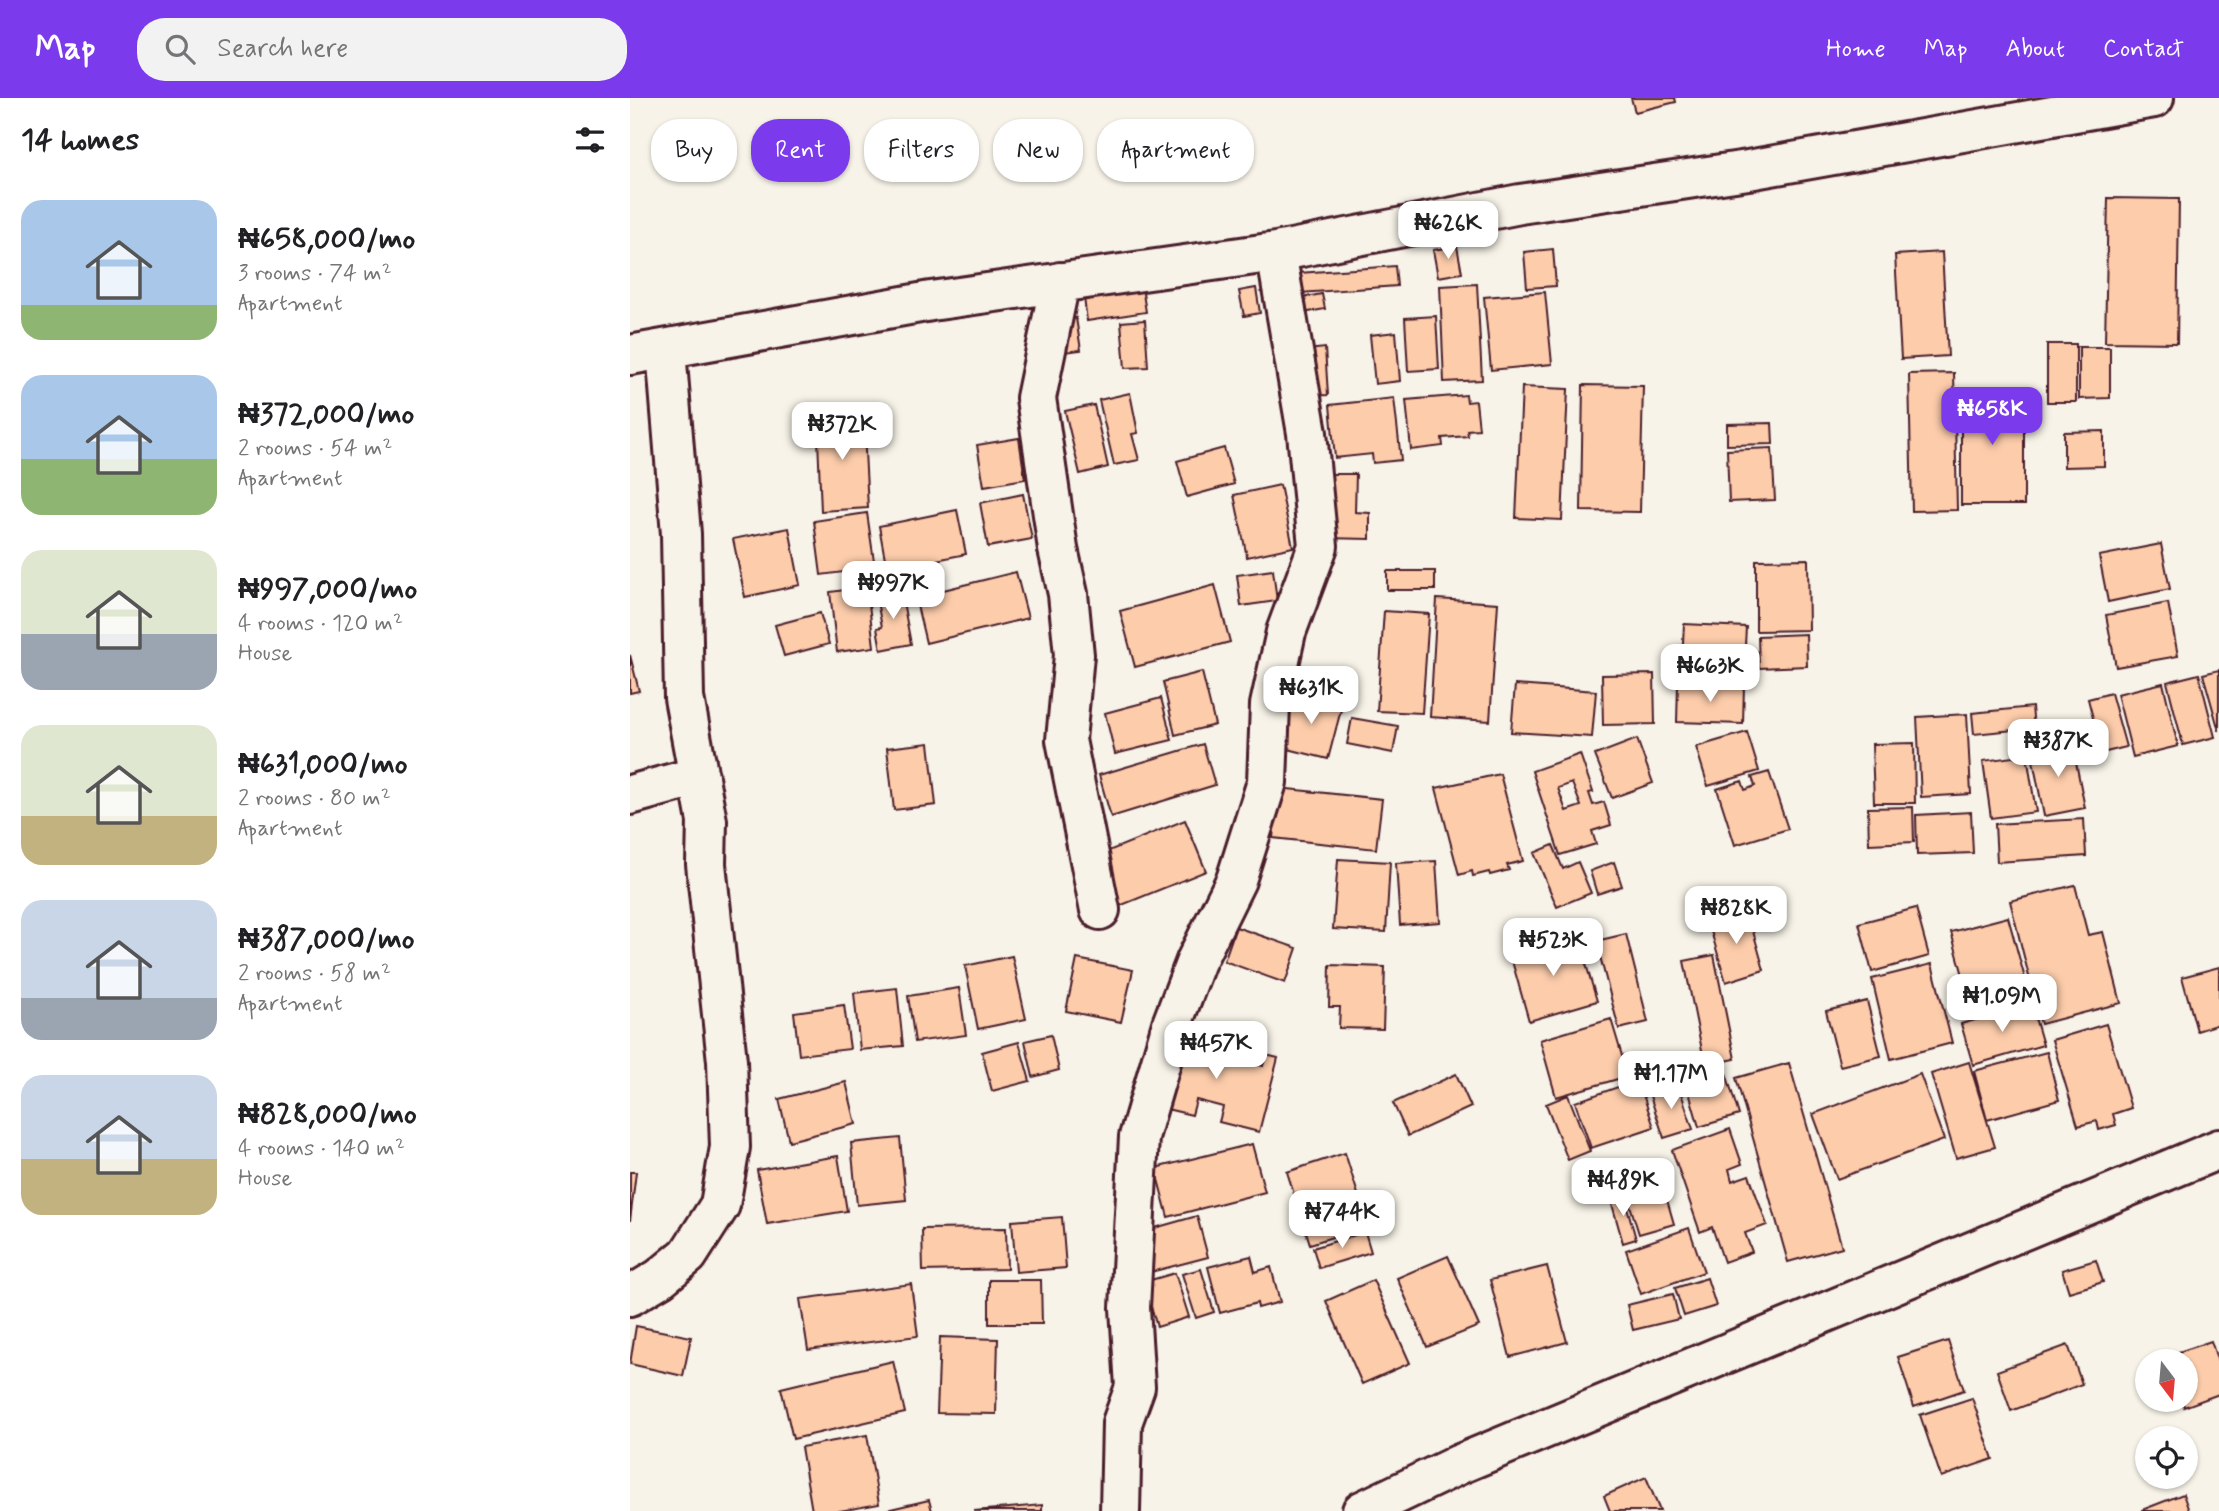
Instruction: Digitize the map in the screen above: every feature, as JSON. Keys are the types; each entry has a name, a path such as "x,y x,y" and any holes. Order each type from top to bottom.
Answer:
{"street":[{"path":"630,1296 660,1278 688,1255 720,1205 730,1147 727,1061 708,901 707,821 684,698 681,534 648,352 931,302 1276,252 1520,204 1788,163 2154,98"},
{"path":"1120,1511 1122,1423 1135,1387 1130,1308 1139,1137 1172,1024 1196,961 1236,880 1267,782 1270,705 1286,632 1318,546 1307,433 1276,252"},
{"path":"1060,282 1036,398 1058,549 1068,594 1074,655 1066,740 1100,910"},
{"path":"630,795 699,776"},
{"path":"1362,1511 1460,1464 2219,1149"}],"building":[{"path":"1631,98 1675,98 1676,102 1635,112"},
{"path":"2108,198 2179,199 2177,343 2105,342"},
{"path":"1457,246 1462,273 1438,277 1433,250"},
{"path":"1553,249 1556,286 1527,288 1524,252"},
{"path":"1942,252 1948,356 1901,359 1895,255"},
{"path":"1395,266 1397,286 1300,293 1299,273"},
{"path":"1141,281 1146,312 1087,321 1083,290"},
{"path":"1477,284 1482,380 1444,382 1440,286"},
{"path":"1256,288 1260,313 1244,316 1239,291"},
{"path":"1545,292 1552,364 1491,370 1484,297"},
{"path":"1322,294 1325,309 1303,313 1300,298"},
{"path":"1436,316 1439,369 1408,371 1405,318"},
{"path":"1076,318 1081,350 1064,352 1059,321"},
{"path":"1145,320 1148,367 1125,368 1121,322"},
{"path":"1396,332 1400,381 1375,384 1370,335"},
{"path":"2047,344 2076,344 2076,402 2047,402"},
{"path":"2079,347 2110,347 2110,398 2079,399"},
{"path":"1325,348 1328,395 1311,396 1307,350"},
{"path":"1954,373 1957,510 1912,511 1909,374"},
{"path":"1583,385 1643,386 1640,512 1581,511"},
{"path":"1522,387 1568,389 1562,520 1516,518"},
{"path":"1961,389 2024,389 2024,505 1961,505"},
{"path":"1130,393 1138,433 1132,434 1139,460 1114,465 1099,400"},
{"path":"1466,395 1467,402 1476,401 1479,429 1467,430 1468,436 1442,438 1443,446 1411,450 1406,400"},
{"path":"1394,398 1401,460 1373,463 1372,454 1335,458 1330,405"},
{"path":"1094,405 1108,467 1080,474 1065,411"},
{"path":"863,413 868,508 821,511 817,415"},
{"path":"1772,423 1773,444 1727,445 1727,424"},
{"path":"2104,431 2104,466 2064,467 2064,432"},
{"path":"1019,438 1025,479 984,486 977,445"},
{"path":"1224,448 1234,484 1187,497 1177,461"},
{"path":"1772,448 1775,500 1729,502 1727,450"},
{"path":"1324,474 1356,474 1355,512 1370,513 1370,539 1324,538"},
{"path":"1280,485 1293,547 1247,557 1234,495"},
{"path":"1023,494 1032,539 988,547 980,503"},
{"path":"957,510 966,554 887,570 879,526"},
{"path":"867,513 875,568 821,575 814,521"},
{"path":"789,528 800,585 745,597 733,539"},
{"path":"2161,544 2170,589 2108,602 2099,556"},
{"path":"1808,559 1809,630 1756,631 1756,560"},
{"path":"1273,570 1277,601 1241,606 1237,575"},
{"path":"1387,571 1435,571 1435,590 1387,590"},
{"path":"1016,572 1028,618 926,643 915,597"},
{"path":"1215,585 1230,642 1135,667 1120,611"},
{"path":"867,587 874,647 837,652 830,592"},
{"path":"901,591 911,644 881,650 877,628 882,627 876,596"},
{"path":"1437,599 1498,603 1490,721 1430,717"},
{"path":"2168,603 2178,656 2116,667 2106,615"},
{"path":"1384,611 1429,614 1422,713 1377,711"},
{"path":"820,613 829,644 784,656 775,625"},
{"path":"1684,624 1746,627 1743,681 1681,679"},
{"path":"1806,634 1807,666 1759,668 1758,636"},
{"path":"630,655 639,691 630,693"},
{"path":"2219,670 2219,731 2203,674"},
{"path":"1202,672 1215,725 1175,735 1163,682"},
{"path":"1654,674 1655,724 1603,725 1602,675"},
{"path":"2199,674 2215,737 2183,745 2167,682"},
{"path":"1678,683 1744,685 1743,724 1677,722"},
{"path":"2163,683 2178,746 2133,757 2117,694"},
{"path":"1515,685 1596,691 1592,737 1511,732"},
{"path":"2111,693 2126,747 2102,753 2088,699"},
{"path":"1294,694 1342,706 1328,759 1280,747"},
{"path":"1161,698 1172,740 1115,754 1105,713"},
{"path":"2032,707 2034,728 1974,734 1972,713"},
{"path":"1967,714 1971,794 1921,797 1917,717"},
{"path":"1352,718 1398,726 1393,753 1347,744"},
{"path":"1747,732 1759,771 1708,786 1696,747"},
{"path":"1637,739 1653,783 1612,798 1595,755"},
{"path":"2072,742 2085,808 2044,816 2031,750"},
{"path":"929,743 936,805 894,810 887,748"},
{"path":"1914,743 1915,803 1874,803 1872,744"},
{"path":"1203,744 1215,785 1111,817 1099,775"},
{"path":"1580,754 1593,792 1589,793 1593,805 1604,802 1611,825 1592,831 1596,844 1560,855 1532,771","holes":["1572,783 1581,806 1566,811 1558,788"]},
{"path":"2027,755 2036,812 1991,818 1983,761"},
{"path":"1769,772 1788,829 1735,845 1717,789 1742,781 1745,790 1755,786 1752,777"},
{"path":"1500,774 1523,861 1507,865 1509,870 1490,875 1489,872 1473,876 1472,871 1459,875 1436,788"},
{"path":"1278,788 1382,799 1376,849 1273,838"},
{"path":"1913,807 1914,842 1869,844 1868,808"},
{"path":"1971,812 1973,853 1917,855 1916,815"},
{"path":"2084,819 2086,856 1997,862 1995,824"},
{"path":"1185,820 1206,871 1117,907 1096,856"},
{"path":"1553,845 1563,869 1578,862 1591,893 1557,907 1534,853"},
{"path":"1338,859 1390,862 1386,932 1333,929"},
{"path":"1436,861 1440,922 1400,925 1396,863"},
{"path":"1614,862 1622,886 1597,894 1590,871"},
{"path":"2075,885 2088,935 2103,932 2121,1003 2041,1024 2010,901"},
{"path":"1916,908 1929,956 1872,972 1859,923"},
{"path":"1747,910 1764,970 1726,982 1708,921"},
{"path":"2008,917 2029,993 1972,1008 1951,932"},
{"path":"1236,927 1297,948 1285,983 1224,961"},
{"path":"1577,934 1597,1001 1529,1021 1510,954"},
{"path":"1626,934 1648,1022 1619,1029 1596,941"},
{"path":"1714,955 1735,1059 1705,1065 1684,961"},
{"path":"1012,956 1026,1019 978,1029 965,966"},
{"path":"1077,959 1133,970 1121,1022 1066,1011"},
{"path":"1932,964 1952,1043 1891,1059 1872,979"},
{"path":"1330,965 1385,967 1383,1029 1339,1028 1340,1007 1329,1007"},
{"path":"2219,967 2219,1024 2197,1031 2182,977"},
{"path":"897,988 903,1046 860,1050 854,993"},
{"path":"959,988 966,1035 915,1042 908,996"},
{"path":"1867,1001 1881,1056 1840,1066 1826,1011"},
{"path":"2031,1004 2043,1045 1973,1065 1961,1024"},
{"path":"844,1005 850,1049 799,1055 794,1012"},
{"path":"1611,1019 1628,1076 1556,1097 1540,1040"},
{"path":"2106,1024 2131,1108 2113,1114 2116,1125 2099,1130 2097,1121 2078,1126 2052,1040"},
{"path":"1174,1031 1219,1043 1217,1049 1228,1052 1230,1046 1250,1051 1247,1062 1263,1066 1266,1055 1278,1058 1259,1132 1219,1122 1223,1107 1196,1100 1192,1115 1154,1106"},
{"path":"1051,1035 1059,1070 1033,1077 1025,1041"},
{"path":"1019,1042 1030,1081 992,1091 982,1052"},
{"path":"2047,1052 2059,1100 1987,1120 1974,1071"},
{"path":"1969,1062 1995,1147 1956,1158 1931,1074"},
{"path":"1789,1063 1842,1247 1788,1262 1736,1078"},
{"path":"1725,1070 1739,1115 1699,1127 1686,1082"},
{"path":"1456,1074 1471,1107 1408,1136 1393,1103"},
{"path":"1920,1074 1944,1140 1837,1179 1813,1114"},
{"path":"1638,1080 1654,1127 1591,1148 1575,1102"},
{"path":"846,1082 856,1124 789,1141 779,1099"},
{"path":"1678,1084 1693,1129 1664,1138 1649,1093"},
{"path":"1568,1095 1590,1151 1568,1160 1546,1104"},
{"path":"1730,1129 1742,1164 1729,1169 1732,1181 1749,1175 1767,1225 1745,1233 1752,1252 1724,1262 1712,1227 1700,1232 1672,1150"},
{"path":"900,1138 906,1200 857,1205 851,1143"},
{"path":"1252,1144 1265,1192 1168,1217 1155,1168"},
{"path":"1345,1153 1368,1226 1310,1244 1287,1172"},
{"path":"838,1156 847,1211 767,1224 757,1170"},
{"path":"630,1172 636,1172 630,1221"},
{"path":"1661,1179 1674,1224 1639,1234 1625,1189"},
{"path":"1623,1193 1636,1239 1623,1243 1610,1197"},
{"path":"1197,1216 1208,1257 1147,1273 1137,1233"},
{"path":"1062,1217 1066,1268 1016,1272 1012,1221"},
{"path":"1006,1228 1007,1269 923,1271 922,1229"},
{"path":"1689,1228 1704,1272 1641,1294 1626,1250"},
{"path":"1365,1232 1371,1252 1319,1268 1313,1248"},
{"path":"1251,1256 1255,1272 1271,1267 1280,1302 1258,1308 1257,1303 1220,1313 1208,1267"},
{"path":"1448,1256 1479,1326 1427,1347 1397,1278"},
{"path":"2096,1260 2103,1282 2069,1292 2062,1270"},
{"path":"1547,1266 1567,1342 1510,1357 1490,1280"},
{"path":"1201,1269 1214,1312 1196,1318 1182,1274"},
{"path":"1175,1273 1189,1317 1157,1327 1144,1282"},
{"path":"1707,1278 1716,1306 1684,1316 1675,1288"},
{"path":"989,1280 1041,1280 1042,1324 989,1324"},
{"path":"1373,1280 1410,1363 1362,1384 1326,1301"},
{"path":"911,1284 918,1336 808,1350 800,1299"},
{"path":"1673,1294 1679,1319 1633,1330 1627,1305"},
{"path":"636,1326 691,1337 683,1376 630,1364"},
{"path":"940,1337 998,1339 996,1414 937,1413"},
{"path":"1948,1341 1964,1390 1914,1407 1898,1357"},
{"path":"2211,1341 2219,1365 2219,1394 2198,1402 2198,1349 2188,1349"},
{"path":"2068,1345 2082,1384 2011,1411 1997,1371"},
{"path":"893,1361 905,1413 793,1439 781,1388"},
{"path":"1972,1398 1993,1459 1941,1477 1920,1415"},
{"path":"867,1435 879,1504 840,1511 812,1511 801,1447"},
{"path":"1646,1477 1660,1511 1610,1511 1604,1496"},
{"path":"2183,1494 2189,1511 2142,1511 2142,1510"},
{"path":"929,1500 932,1511 882,1511"},
{"path":"1042,1505 1042,1511 974,1511"}]}
